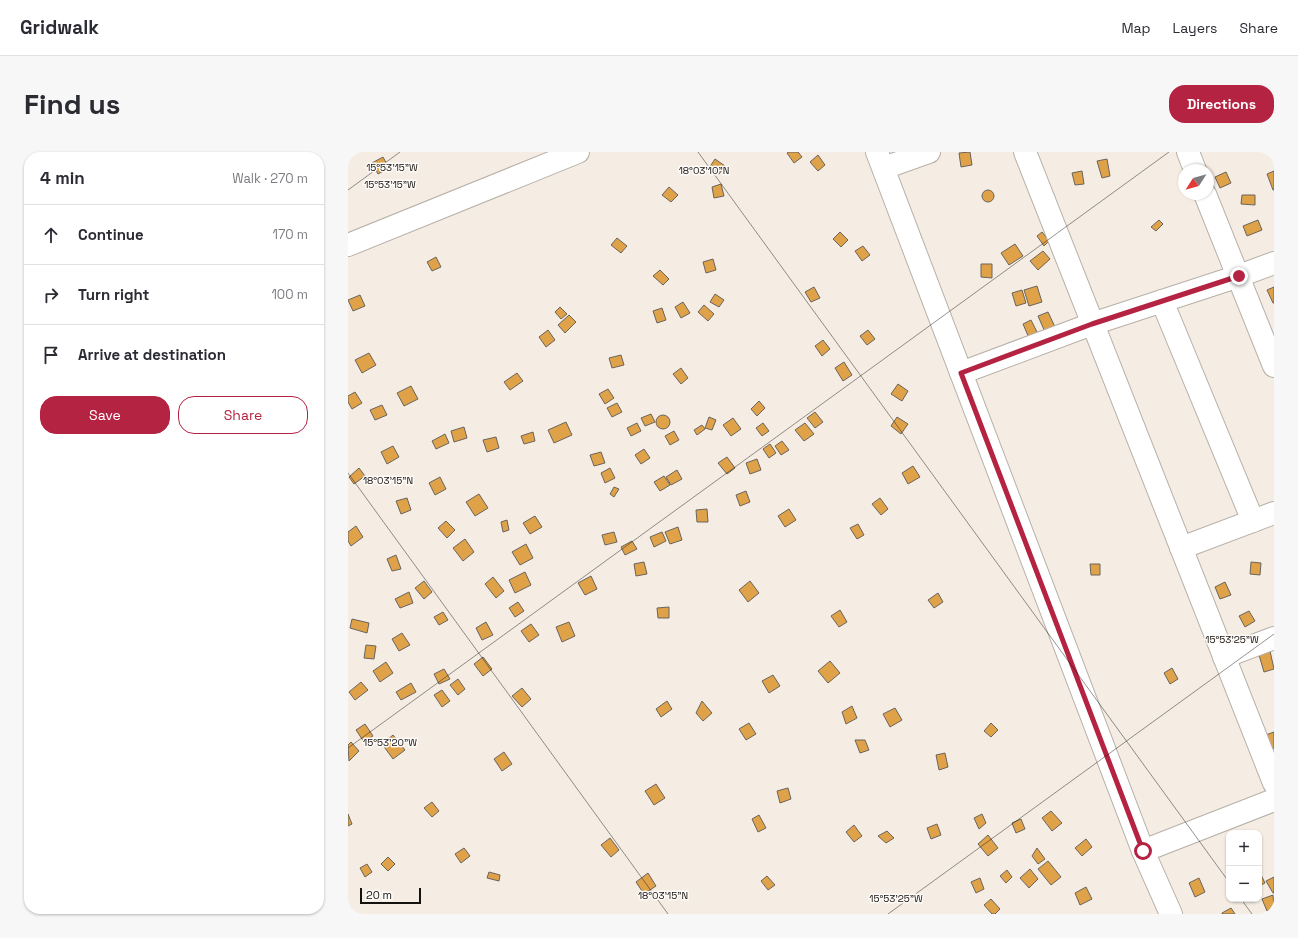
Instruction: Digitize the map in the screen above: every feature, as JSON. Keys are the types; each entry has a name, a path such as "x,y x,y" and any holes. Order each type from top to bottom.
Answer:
{"street":[{"path":"348,245 578,152"},
{"path":"929,152 881,160 1143,851 1171,914"},
{"path":"1026,152 1092,324 1274,783"},
{"path":"1188,152 1193,164"},
{"path":"1207,200 1274,366"},
{"path":"961,373 1092,324 1239,276 1274,263"},
{"path":"1162,301 1253,521"},
{"path":"1181,548 1274,514"},
{"path":"1224,657 1274,638"},
{"path":"1143,851 1274,800"}],"building":[{"path":"798,152 802,157 794,163 787,153"},
{"path":"970,152 972,165 961,167 959,153"},
{"path":"818,155 825,165 818,171 810,162"},
{"path":"383,157 389,168 378,174 372,163"},
{"path":"715,159 725,166 719,174 709,168"},
{"path":"1107,159 1110,176 1102,178 1097,161"},
{"path":"1082,171 1084,184 1075,185 1072,173"},
{"path":"1274,171 1274,190 1273,190 1267,174"},
{"path":"1226,172 1231,183 1220,188 1215,177"},
{"path":"721,184 724,196 714,198 712,187"},
{"path":"669,187 678,195 671,202 662,195"},
{"path":"986,190 990,190 994,196 990,202 986,202 982,198 982,194"},
{"path":"1242,195 1255,195 1255,205 1241,204"},
{"path":"1159,220 1163,224 1156,231 1151,227"},
{"path":"1258,220 1262,230 1247,236 1243,226"},
{"path":"840,232 848,240 841,247 833,239"},
{"path":"1042,232 1049,241 1044,246 1037,236"},
{"path":"617,238 627,246 621,253 611,245"},
{"path":"1015,244 1023,256 1009,265 1001,253"},
{"path":"863,246 870,255 862,261 855,251"},
{"path":"1043,251 1050,259 1038,270 1030,261"},
{"path":"436,257 441,267 432,271 427,262"},
{"path":"713,259 716,270 706,273 703,262"},
{"path":"981,264 992,264 992,278 981,277"},
{"path":"660,270 669,279 663,285 653,276"},
{"path":"1037,286 1042,302 1029,306 1024,290"},
{"path":"814,287 820,298 811,302 805,292"},
{"path":"1274,287 1274,303 1273,303 1267,290"},
{"path":"1022,290 1026,303 1016,306 1012,293"},
{"path":"715,294 724,300 719,307 710,302"},
{"path":"360,295 365,306 353,311 348,300"},
{"path":"683,302 690,313 681,318 675,307"},
{"path":"704,305 714,314 708,321 698,312"},
{"path":"560,307 567,314 561,319 555,312"},
{"path":"662,308 666,320 657,323 653,311"},
{"path":"1048,312 1055,327 1045,332 1038,316"},
{"path":"569,315 576,322 565,333 558,325"},
{"path":"1031,320 1038,334 1029,338 1023,324"},
{"path":"548,330 555,340 546,347 539,337"},
{"path":"868,330 875,339 867,345 860,336"},
{"path":"823,340 830,349 822,356 815,346"},
{"path":"369,353 376,365 362,373 355,360"},
{"path":"621,355 624,365 612,368 609,358"},
{"path":"844,362 852,375 843,381 835,368"},
{"path":"681,368 688,378 681,384 673,374"},
{"path":"517,373 523,381 510,390 504,382"},
{"path":"898,384 908,391 902,401 891,394"},
{"path":"411,386 418,399 404,406 397,393"},
{"path":"608,389 614,398 605,404 599,394"},
{"path":"355,392 362,403 352,409 348,402 348,396"},
{"path":"759,401 765,408 757,416 751,409"},
{"path":"617,403 622,412 612,417 607,408"},
{"path":"382,405 387,415 375,420 370,410"},
{"path":"815,412 823,422 815,428 807,418"},
{"path":"651,414 655,422 645,426 641,418"},
{"path":"663,415 668,417 670,422 668,427 663,429 658,427 656,422 658,417"},
{"path":"709,417 716,420 712,430 705,428"},
{"path":"897,417 908,424 901,434 891,426"},
{"path":"733,418 741,429 731,436 723,425"},
{"path":"566,422 572,435 554,443 548,430"},
{"path":"637,423 641,431 631,436 627,428"},
{"path":"763,423 769,431 762,436 756,428"},
{"path":"805,423 814,434 804,441 795,430"},
{"path":"702,425 705,429 697,435 694,430"},
{"path":"464,427 467,438 454,442 451,431"},
{"path":"674,431 679,440 670,445 665,436"},
{"path":"533,432 535,441 524,444 521,436"},
{"path":"445,434 449,443 436,449 432,441"},
{"path":"496,437 499,448 487,452 483,440"},
{"path":"782,441 789,450 781,455 775,446"},
{"path":"770,444 776,453 769,458 763,449"},
{"path":"393,446 399,457 387,464 381,452"},
{"path":"644,449 650,458 641,464 635,455"},
{"path":"601,452 605,463 594,466 590,455"},
{"path":"727,457 735,468 727,474 718,463"},
{"path":"757,459 761,470 750,474 746,463"},
{"path":"913,466 920,477 908,484 902,473"},
{"path":"359,468 365,476 354,484 349,477"},
{"path":"610,468 615,478 605,483 601,473"},
{"path":"677,470 682,479 671,485 666,477"},
{"path":"664,476 670,485 660,491 654,482"},
{"path":"440,477 446,489 435,495 429,483"},
{"path":"614,487 619,489 614,497 610,494"},
{"path":"746,491 750,502 740,506 736,495"},
{"path":"479,494 488,508 475,516 466,502"},
{"path":"407,498 411,510 401,514 396,501"},
{"path":"880,498 888,509 881,515 872,504"},
{"path":"707,509 708,522 697,522 696,510"},
{"path":"789,509 796,520 785,527 778,516"},
{"path":"535,516 542,527 530,534 523,523"},
{"path":"507,520 509,530 503,532 501,522"},
{"path":"446,521 455,530 447,538 438,528"},
{"path":"858,524 864,535 857,539 850,528"},
{"path":"356,526 363,537 351,546 348,541 348,532"},
{"path":"678,527 682,540 670,544 665,532"},
{"path":"614,532 617,542 605,545 602,535"},
{"path":"662,532 666,541 654,547 650,537"},
{"path":"465,539 474,552 463,561 453,548"},
{"path":"632,541 637,549 625,555 621,547"},
{"path":"526,544 533,558 520,565 512,552"},
{"path":"396,555 401,569 392,571 387,559"},
{"path":"644,562 647,574 636,576 634,564"},
{"path":"1251,562 1261,563 1260,575 1250,574"},
{"path":"1090,564 1100,564 1100,575 1091,575"},
{"path":"525,572 531,585 515,593 509,580"},
{"path":"591,576 597,589 585,595 578,583"},
{"path":"493,577 504,591 496,598 485,584"},
{"path":"424,581 432,592 424,599 415,588"},
{"path":"750,581 759,593 748,602 739,590"},
{"path":"1225,582 1231,595 1220,599 1215,587"},
{"path":"409,592 413,603 400,608 395,599"},
{"path":"938,593 943,602 934,608 928,600"},
{"path":"518,602 524,611 515,617 509,608"},
{"path":"669,607 669,618 658,618 657,608"},
{"path":"840,610 847,622 839,627 831,616"},
{"path":"1249,611 1255,621 1245,627 1239,616"},
{"path":"443,612 448,620 439,625 434,617"},
{"path":"352,619 369,623 367,633 350,628"},
{"path":"486,622 493,635 482,640 476,628"},
{"path":"569,622 575,636 562,642 556,627"},
{"path":"531,624 539,635 529,642 521,631"},
{"path":"402,633 410,645 399,651 392,639"},
{"path":"366,645 376,646 374,659 364,658"},
{"path":"1270,651 1274,669 1264,672 1259,655"},
{"path":"483,657 492,669 483,676 474,664"},
{"path":"830,661 840,673 828,683 818,671"},
{"path":"386,662 393,673 380,682 373,671"},
{"path":"1172,668 1178,679 1170,684 1164,673"},
{"path":"444,669 450,679 439,684 434,674"},
{"path":"773,675 780,686 769,693 762,681"},
{"path":"458,679 465,689 458,695 450,685"},
{"path":"361,682 368,690 355,700 349,692"},
{"path":"411,683 416,692 401,700 396,692"},
{"path":"522,688 531,699 522,707 512,696"},
{"path":"442,690 450,701 442,707 434,695"},
{"path":"667,701 672,709 661,717 656,709"},
{"path":"702,701 712,713 703,721 696,713"},
{"path":"852,706 857,718 846,724 842,712"},
{"path":"895,708 902,720 890,727 883,714"},
{"path":"749,723 756,734 746,740 739,729"},
{"path":"991,723 998,730 991,737 984,731"},
{"path":"365,724 373,736 364,742 356,730"},
{"path":"1274,732 1274,748 1268,750 1263,736"},
{"path":"393,735 405,750 393,759 382,744"},
{"path":"855,740 865,740 869,750 860,753"},
{"path":"351,742 359,751 349,761 348,745"},
{"path":"504,752 512,764 502,771 494,759"},
{"path":"945,753 948,767 939,770 936,755"},
{"path":"656,784 665,798 654,805 645,791"},
{"path":"788,788 791,799 780,803 777,791"},
{"path":"432,802 439,811 432,817 424,808"},
{"path":"1051,811 1062,823 1052,831 1042,818"},
{"path":"348,814 352,824 348,826"},
{"path":"982,814 986,823 979,829 974,818"},
{"path":"759,815 766,828 758,832 752,819"},
{"path":"1021,819 1025,829 1016,833 1012,823"},
{"path":"937,824 941,835 931,839 927,828"},
{"path":"854,825 862,836 854,842 846,832"},
{"path":"887,831 894,838 886,843 878,836"},
{"path":"988,835 998,848 988,856 978,844"},
{"path":"610,838 619,850 611,857 601,845"},
{"path":"1086,839 1092,847 1082,856 1075,848"},
{"path":"464,848 470,856 461,863 455,854"},
{"path":"1037,848 1045,859 1038,864 1032,856"},
{"path":"388,857 395,864 388,871 381,864"},
{"path":"1048,861 1061,877 1051,885 1038,869"},
{"path":"367,864 372,872 365,877 360,868"},
{"path":"1030,869 1038,879 1029,888 1020,878"},
{"path":"1007,870 1012,877 1006,883 1000,876"},
{"path":"489,872 500,875 499,881 487,878"},
{"path":"648,873 656,886 644,894 636,882"},
{"path":"767,876 775,885 768,890 761,881"},
{"path":"1262,877 1265,883 1262,884"},
{"path":"1274,877 1274,893 1273,893 1266,881"},
{"path":"980,878 984,889 976,893 971,882"},
{"path":"1199,878 1205,892 1195,897 1189,883"},
{"path":"1086,887 1092,899 1080,905 1075,893"},
{"path":"1273,895 1274,908 1267,911 1262,899"},
{"path":"991,899 1000,909 995,914 992,914 984,905"},
{"path":"1231,908 1235,914 1222,914 1222,913"}],"route":[{"path":"1143,851 961,373 1092,324 1239,276"}]}
